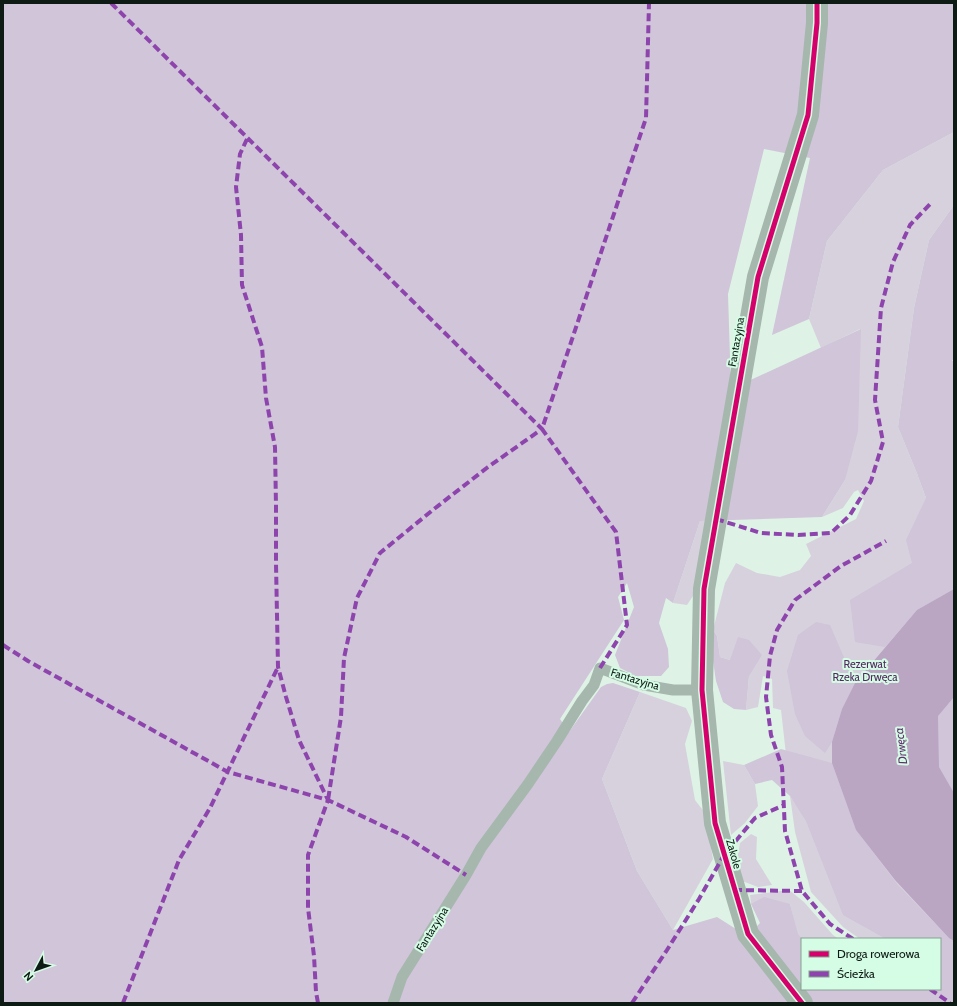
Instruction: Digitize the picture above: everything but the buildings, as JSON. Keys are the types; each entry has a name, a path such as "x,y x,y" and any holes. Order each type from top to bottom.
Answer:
{"street":[{"name":"Fantazyjna","path":"702,690 705,582 758,277 808,115 817,23 817,3"},
{"name":"Zakole","path":"702,690 715,823 748,934 802,1003"}],"lane":[{"name":"Fantazyjna","path":"393,1003 402,977 466,875 481,848 528,784 557,741 594,685 600,668 644,684 673,690 702,690"}],"green space":[{"name":"Rezerwat Rzeka Drwęca","path":"954,132 954,205 929,240 914,308 898,427 926,498 954,523 954,998 941,938 859,938 843,927 811,892 795,832 790,796 795,803 789,781 781,710 773,708 772,679 763,676 758,707 746,710 749,676 730,660 720,657 717,636 713,630 725,583 736,563 757,573 780,577 800,570 811,556 806,544 856,519 864,501 858,490 854,492 843,508 822,517 845,480 860,329 821,348 809,319 827,241 883,170"},
{"path":"700,521 710,521 693,596 687,605 673,603"},
{"path":"640,692 686,708 692,721 685,744 695,800 705,813 713,859 673,930 637,871 602,779"},
{"path":"723,761 744,765 755,784 758,806 745,823 731,835"},
{"path":"751,834 757,837 756,859 772,885 758,887 742,881 737,861 740,843"},
{"path":"789,890 804,902 833,935 838,938 801,938 801,949 790,904 751,904 750,895"}],"shaded area":[{"path":"3,3 954,3 954,132 883,170 827,241 809,319 772,335 810,158 764,149 728,294 731,389 861,329 858,431 845,480 822,517 700,521 673,603 666,598 659,623 668,649 669,667 661,676 636,676 620,668 615,655 634,607 627,583 618,597 624,620 560,719 569,732 601,687 607,684 613,683 640,692 602,779 637,871 673,930 717,917 747,936 760,923 751,904 764,897 790,904 798,934 801,938 801,990 941,990 941,938 884,938 843,915 806,821 790,796 772,780 755,784 744,765 781,749 832,763 856,830 898,885 949,938 954,941 954,1003 3,1003"},
{"path":"954,205 954,358 952,361 954,361 954,589 917,610 885,647 855,642 850,600 912,563 906,540 926,498 898,427 914,308 929,240"},
{"path":"816,622 830,625 855,683 842,709 832,742 825,753 805,736 795,714 787,671 798,635"},
{"path":"713,630 717,636 720,657 730,660 738,637 749,640 762,655 749,676 746,710 734,709 723,702 716,681 712,654"},
{"path":"954,697 954,793 939,767 938,715"}],"water":[{"name":"Drwęca","path":"954,589 954,697 938,716 939,767 954,793 954,941 949,938 895,880 856,830 832,763 832,742 842,709 855,683 917,610"}],"marked path":[{"path":"111,3 542,429 488,467 380,553 357,598 344,658 341,717 328,800"},
{"path":"600,668 627,625 616,532 542,429 646,118 649,3"},
{"path":"247,139 240,154 236,187 241,235 242,285 262,347 266,398 275,447 278,667 299,740 328,800 308,855 308,908 318,1003"},
{"path":"716,519 761,533 798,535 831,533 850,515 871,481 883,442 875,400 881,308 893,262 910,225 932,202"},
{"path":"851,938 830,924 802,891 785,831 782,767 771,735 766,697 770,656 777,630 795,600 841,566 886,541"},
{"path":"3,645 28,661 228,772 328,800 406,837 466,875"},
{"path":"123,1003 179,860 210,808 278,667"},
{"path":"632,1003 699,899 724,855 755,818 784,805"},
{"path":"734,890 802,891"},
{"path":"931,990 950,1003"}],"cycle path":[{"path":"802,1003 748,934 715,823 702,690 704,589 758,277 808,115 817,23 817,3"}]}
